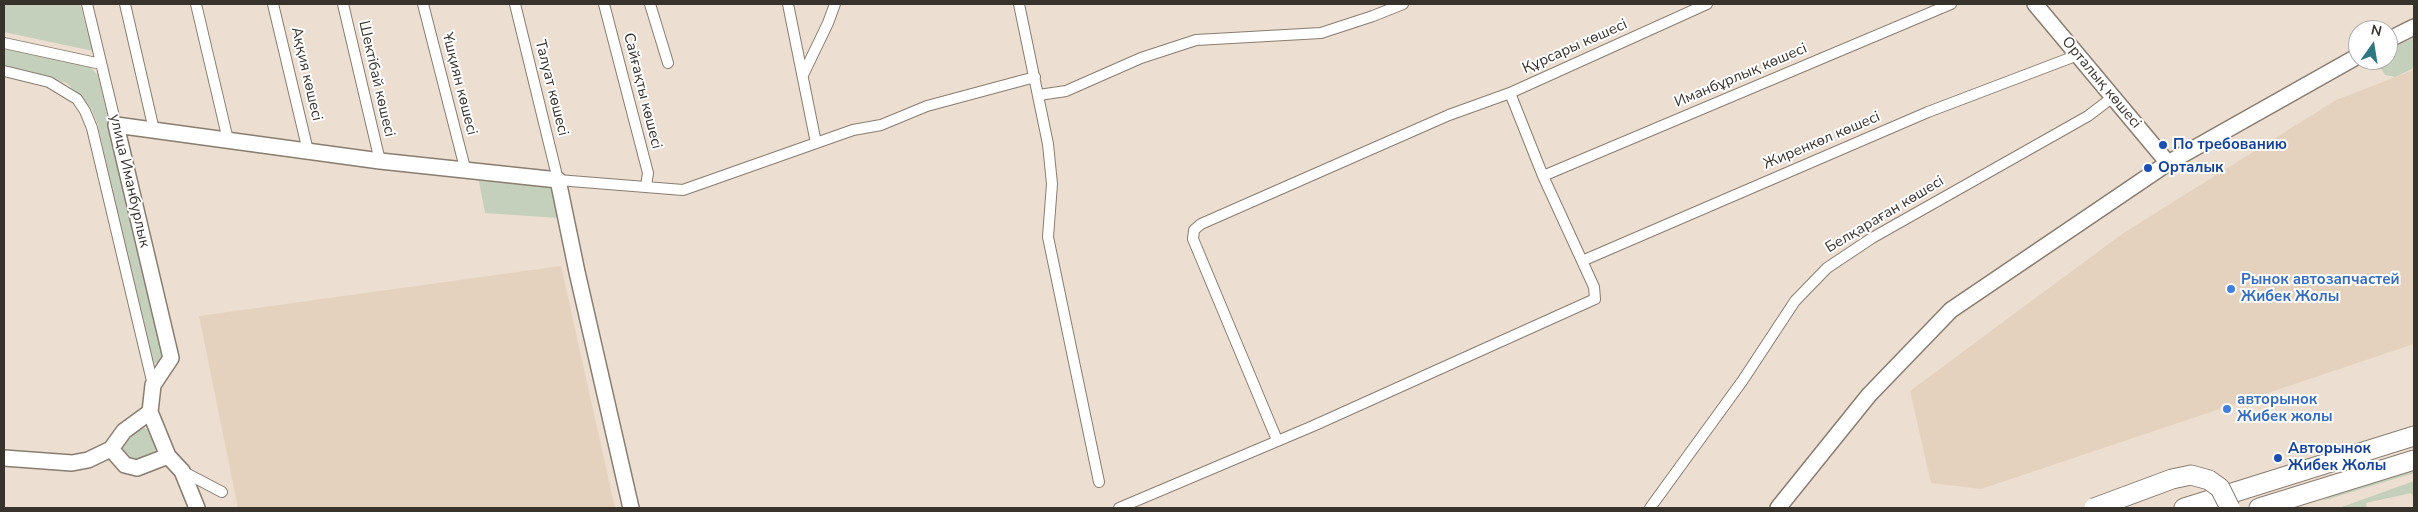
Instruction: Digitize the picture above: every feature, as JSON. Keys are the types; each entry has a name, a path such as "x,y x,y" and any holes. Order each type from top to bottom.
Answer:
{"highway":[{"path":"2184,508 2414,436"},
{"path":"2259,508 2414,460"},
{"path":"2094,508 2172,479 2191,476 2209,480 2220,488 2230,508"}],"street":[{"name":"улица Иманбурлык","path":"87,4 171,358 153,384"},
{"path":"125,4 149,129"},
{"path":"196,4 228,140"},
{"name":"Аққия көшесі","path":"274,4 308,151"},
{"name":"Шектібай көшесі","path":"343,4 380,161"},
{"name":"Ұшқиян көшесі","path":"423,4 466,172"},
{"name":"Талуат көшесі","path":"515,4 558,180"},
{"name":"Сайғақты көшесі","path":"604,4 648,173 646,186"},
{"path":"650,4 668,64"},
{"path":"788,4 816,143"},
{"path":"803,76 835,4"},
{"path":"1019,4 1048,144 1052,184 1048,237 1099,482"},
{"path":"1039,95 1066,91 1141,58 1196,40 1254,35 1321,33 1403,4"},
{"name":"Құрсары көшесі","path":"1277,440 1193,239 1194,230 1201,224 1449,115 1510,93 1707,4"},
{"name":"Иманбұрлық көшесі","path":"1544,176 1951,4"},
{"name":"Орталық көшесі","path":"2038,5 2078,56 2168,163"},
{"path":"2398,35 2414,26"},
{"path":"4,43 101,64"},
{"name":"Жиренкөл көшесі","path":"1582,261 1928,112 2078,56"},
{"path":"1778,508 1869,395 1950,310 2168,163 2348,62"},
{"path":"4,72 56,86 77,99 85,111 92,128 153,384 150,412 168,456 182,471 222,492"},
{"path":"116,125 466,172 684,190 853,130 881,125 927,106 1035,77"},
{"path":"1119,508 1592,302 1596,296 1594,287 1544,176 1510,93"},
{"name":"Белқараған көшесі","path":"1650,508 1743,380 1795,301 1827,268 1872,238 2088,116 2113,97"},
{"path":"125,162 131,139 149,129"},
{"path":"558,180 631,508"},
{"path":"4,458 72,463 88,460 110,449 124,431 150,412"},
{"path":"110,449 125,465 137,468 168,456"},
{"path":"182,471 197,508"}],"shaded area":[{"name":"Рынок автозапчастей Жибек Жолы","path":"2414,70 2414,344 1981,489 1931,483 1910,391 2122,234 2336,100"},
{"path":"561,266 615,508 238,508 199,316"}],"green space":[{"path":"4,4 80,4 93,51 4,32"},
{"path":"2414,38 2414,68 2395,77 2385,75 2382,70 2398,70 2398,45"},
{"path":"4,49 88,65 98,75 164,350 161,361 158,363 152,363 150,360 98,125 91,108 67,83 4,66"},
{"path":"479,181 554,187 559,218 485,213"},
{"path":"140,426 151,431 156,443 156,449 154,455 131,463 119,449 120,437"},
{"path":"2414,468 2414,473 2322,501 2341,490"},
{"path":"2414,481 2414,498 2411,493 2366,503 2367,508 2339,508"}],"place":[{"name":"По требованию","path":"2163,145"},
{"name":"Орталык","path":"2148,168"},
{"name":"Рынок автозапчастей Жибек Жолы","path":"2231,289"},
{"name":"авторынок Жибек жолы","path":"2227,409"},
{"name":"Авторынок Жибек Жолы","path":"2278,458"}]}
